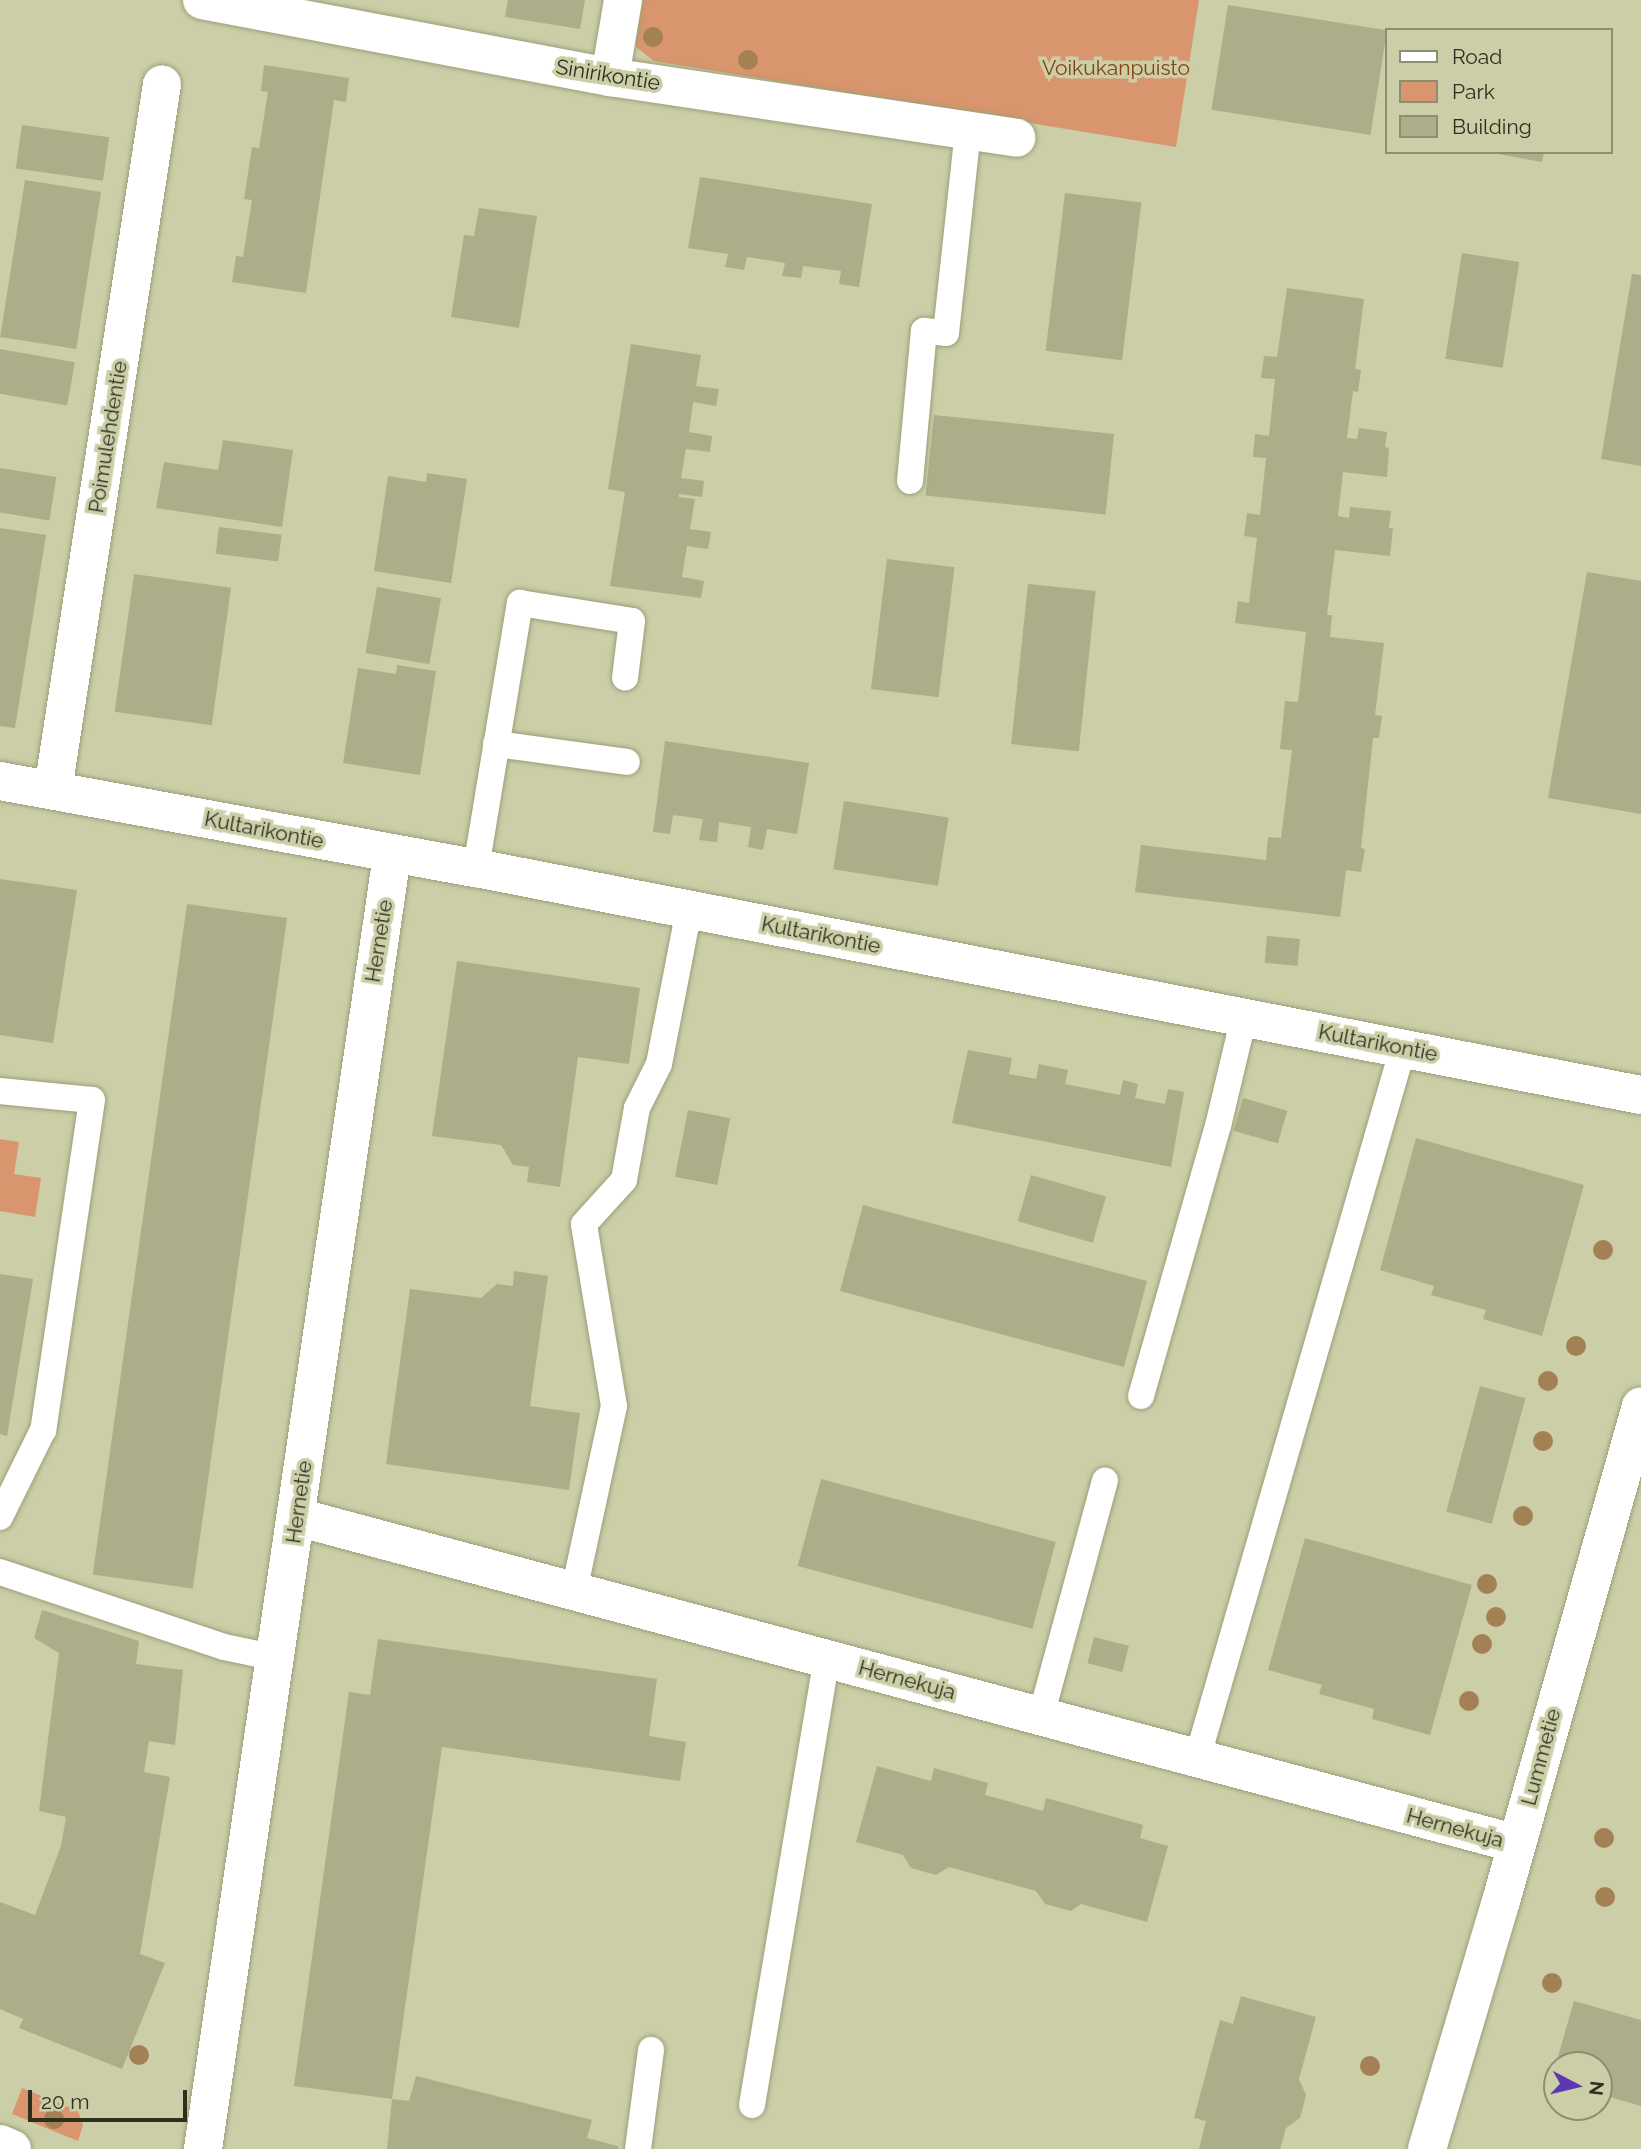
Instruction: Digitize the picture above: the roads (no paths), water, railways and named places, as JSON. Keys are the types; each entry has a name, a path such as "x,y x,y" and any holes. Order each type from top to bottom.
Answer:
{"street":[{"name":"Sinirikontie","path":"202,0 610,77 1016,138"},
{"path":"610,77 623,0"},
{"name":"Poimulehdentie","path":"53,790 162,84"},
{"name":"Kultarikontie","path":"0,781 392,855 476,868 1641,1095"},
{"name":"Hernetie","path":"203,2149 277,1658 392,855"},
{"name":"Lummetie","path":"1427,2149 1641,1406"},
{"name":"Hernekuja","path":"297,1517 1517,1844"},
{"path":"0,2144 12,2149"}],"lane":[{"path":"909,481 924,331 946,333 968,131"},
{"path":"476,868 520,603 632,621 625,678"},
{"path":"496,744 627,762"},
{"path":"574,1591 614,1406 584,1224 624,1180 637,1108 659,1064 689,909"},
{"path":"1141,1396 1218,1126 1244,1017"},
{"path":"1197,1759 1403,1048"},
{"path":"0,1091 92,1100 43,1430 0,1517"},
{"path":"1041,1716 1105,1481"},
{"path":"0,1572 225,1647 277,1658"},
{"path":"752,2105 827,1658"},
{"path":"638,2149 651,2050"}],"park label":[{"name":"Voikukanpuisto","path":"1116,68"}]}
